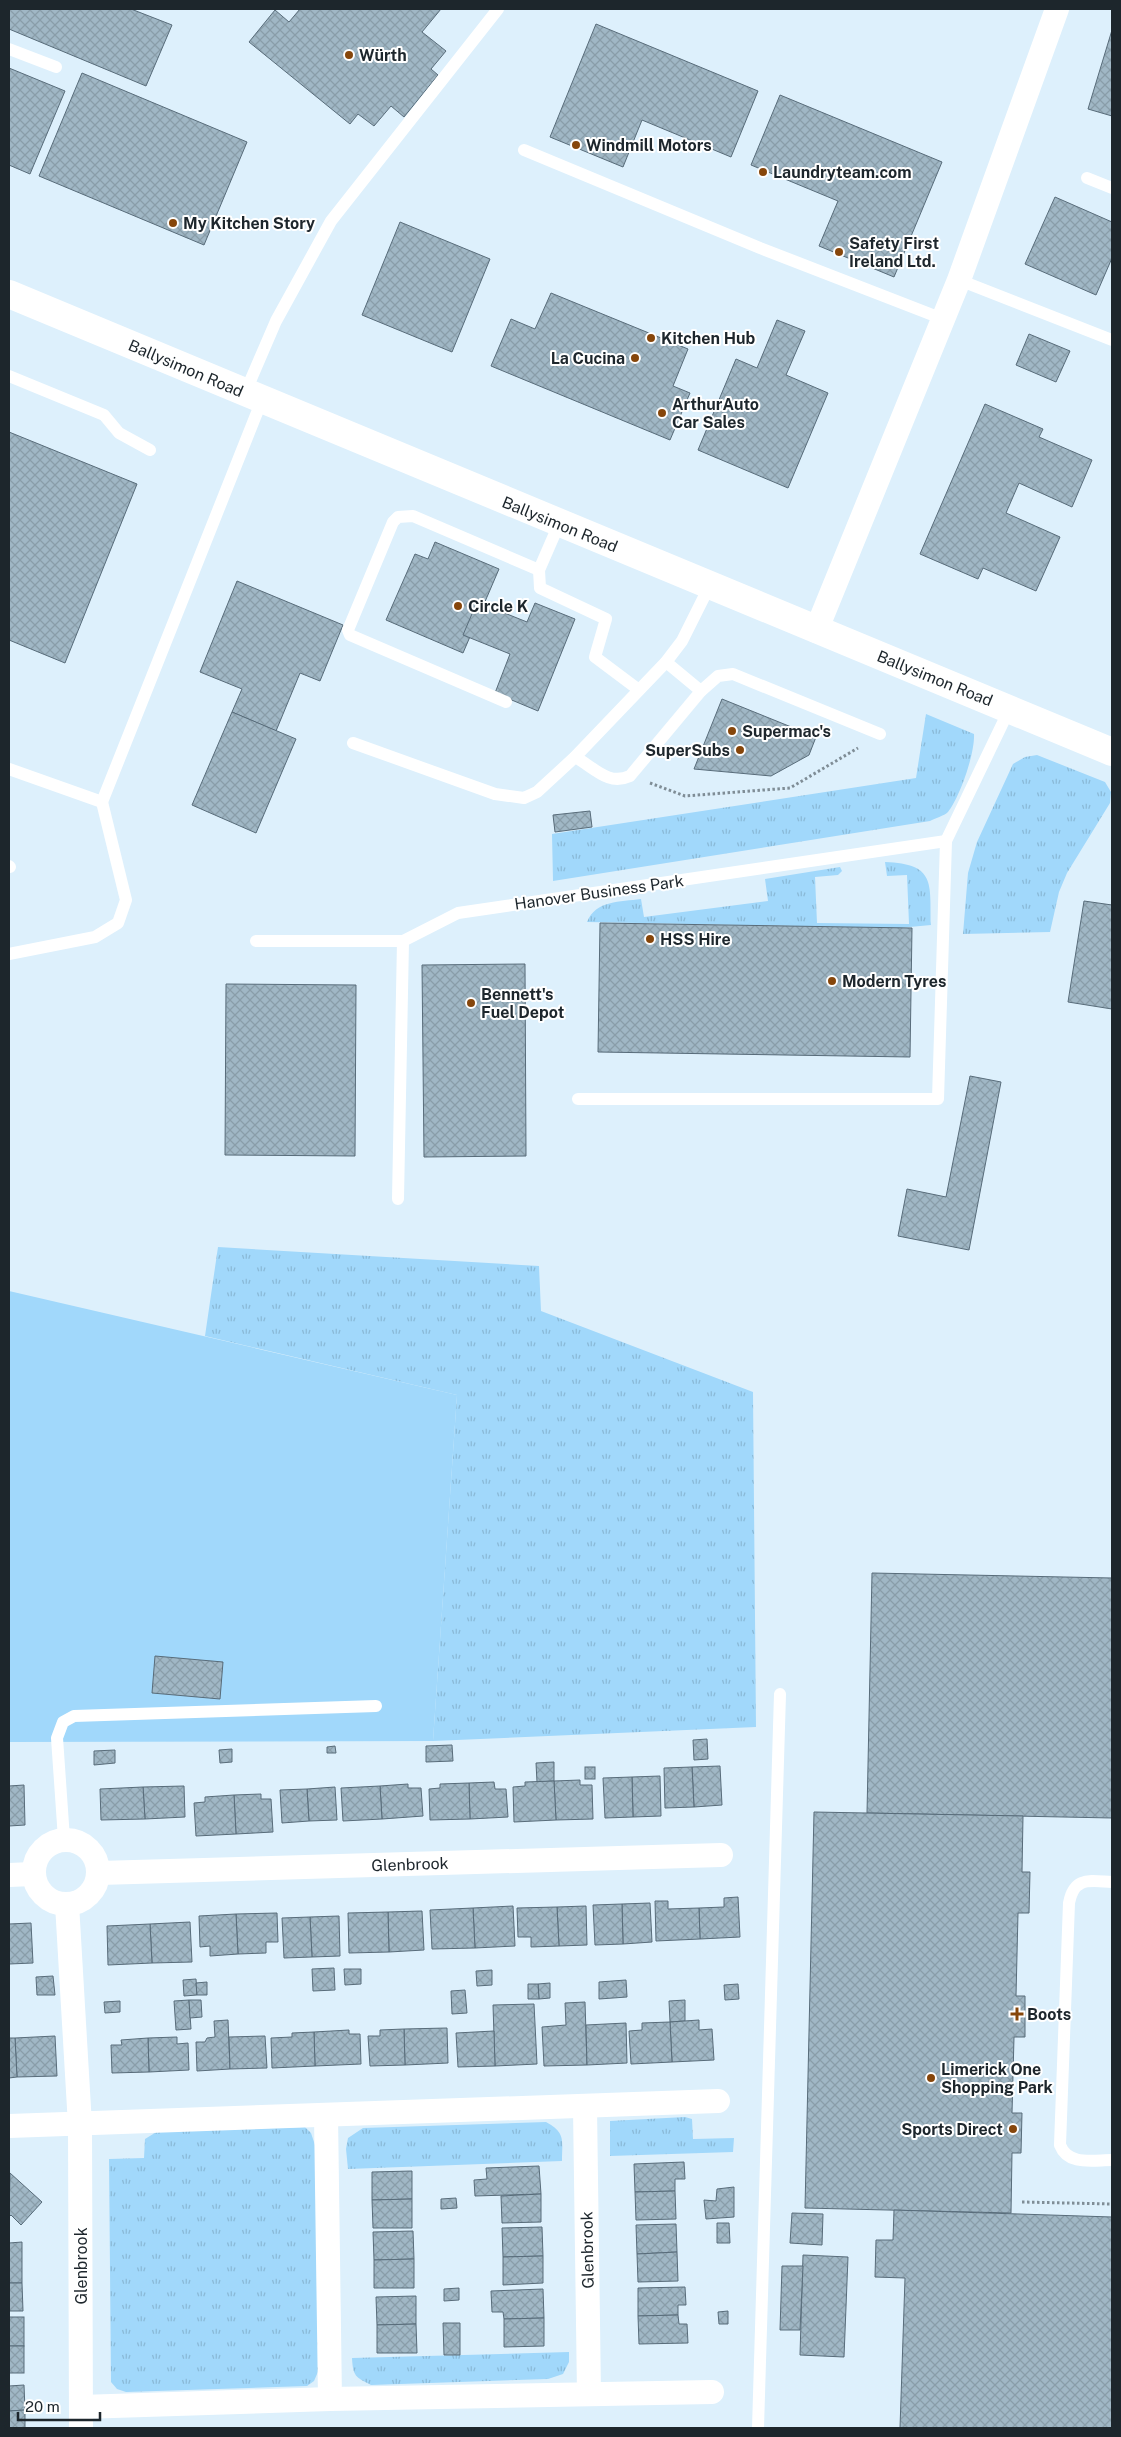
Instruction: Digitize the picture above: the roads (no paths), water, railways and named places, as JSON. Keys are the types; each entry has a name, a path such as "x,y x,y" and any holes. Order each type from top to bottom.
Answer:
{"main road":[{"name":"Ballysimon Road","path":"9,294 559,524 710,585 816,631 1010,708 1112,752"}],"street":[{"path":"816,631 959,280 1057,9"},
{"path":"64,1839 83,1844 91,1850 96,1859 99,1873 93,1889 87,1897 78,1902 68,1904 58,1903 41,1893 33,1874 38,1855 54,1841 64,1839"},
{"name":"Glenbrook","path":"99,1873 721,1855"},
{"path":"9,1875 33,1874"},
{"name":"Glenbrook","path":"68,1904 80,2125 81,2418 330,2399 712,2392"},
{"path":"9,2126 718,2102"},
{"name":"Glenbrook","path":"585,2107 589,2394"},
{"path":"326,2115 330,2399"}],"lane":[{"path":"9,954 95,937 118,923 126,900 102,802 254,396 276,321 331,221 498,9"},
{"path":"9,49 56,67"},
{"path":"524,150 760,248 942,319"},
{"path":"1087,178 1112,188"},
{"path":"959,280 1112,340"},
{"path":"9,376 104,415 120,433 150,450"},
{"path":"506,702 350,635 348,630 393,522 398,516 414,516 539,570"},
{"path":"559,524 539,570 540,588 606,619 595,657 640,690"},
{"path":"353,743 495,794 524,798 537,792 576,757 666,662 682,640 710,585"},
{"path":"666,662 700,691"},
{"path":"576,757 611,780 621,780 630,776 700,691 718,676 733,674 880,734"},
{"path":"578,1099 938,1099 946,841 1010,708"},
{"path":"9,769 102,802"},
{"name":"Hanover Business Park","path":"256,941 403,941 458,913 946,841"},
{"path":"398,1199 403,941"},
{"path":"758,2428 780,1694"},
{"path":"64,1839 57,1738 63,1722 74,1716 376,1706"},
{"path":"1112,1882 1085,1881 1076,1886 1070,1898 1060,2145 1066,2157 1073,2160 1112,2160"}],"place":[{"name":"Würth","path":"349,55"},
{"name":"Windmill Motors","path":"576,145"},
{"name":"Laundryteam.com","path":"763,172"},
{"name":"My Kitchen Story","path":"173,223"},
{"name":"Safety First Ireland Ltd.","path":"839,252"},
{"name":"Kitchen Hub","path":"651,338"},
{"name":"La Cucina","path":"635,358"},
{"name":"ArthurAuto Car Sales","path":"662,413"},
{"name":"Circle K","path":"458,606"},
{"name":"Supermac's","path":"732,731"},
{"name":"SuperSubs","path":"740,750"},
{"name":"HSS Hire","path":"650,939"},
{"name":"Modern Tyres","path":"832,981"},
{"name":"Bennett's Fuel Depot","path":"471,1003"},
{"name":"Boots","path":"1017,2014"},
{"name":"Limerick One Shopping Park","path":"931,2078"},
{"name":"Sports Direct","path":"1013,2129"}]}
